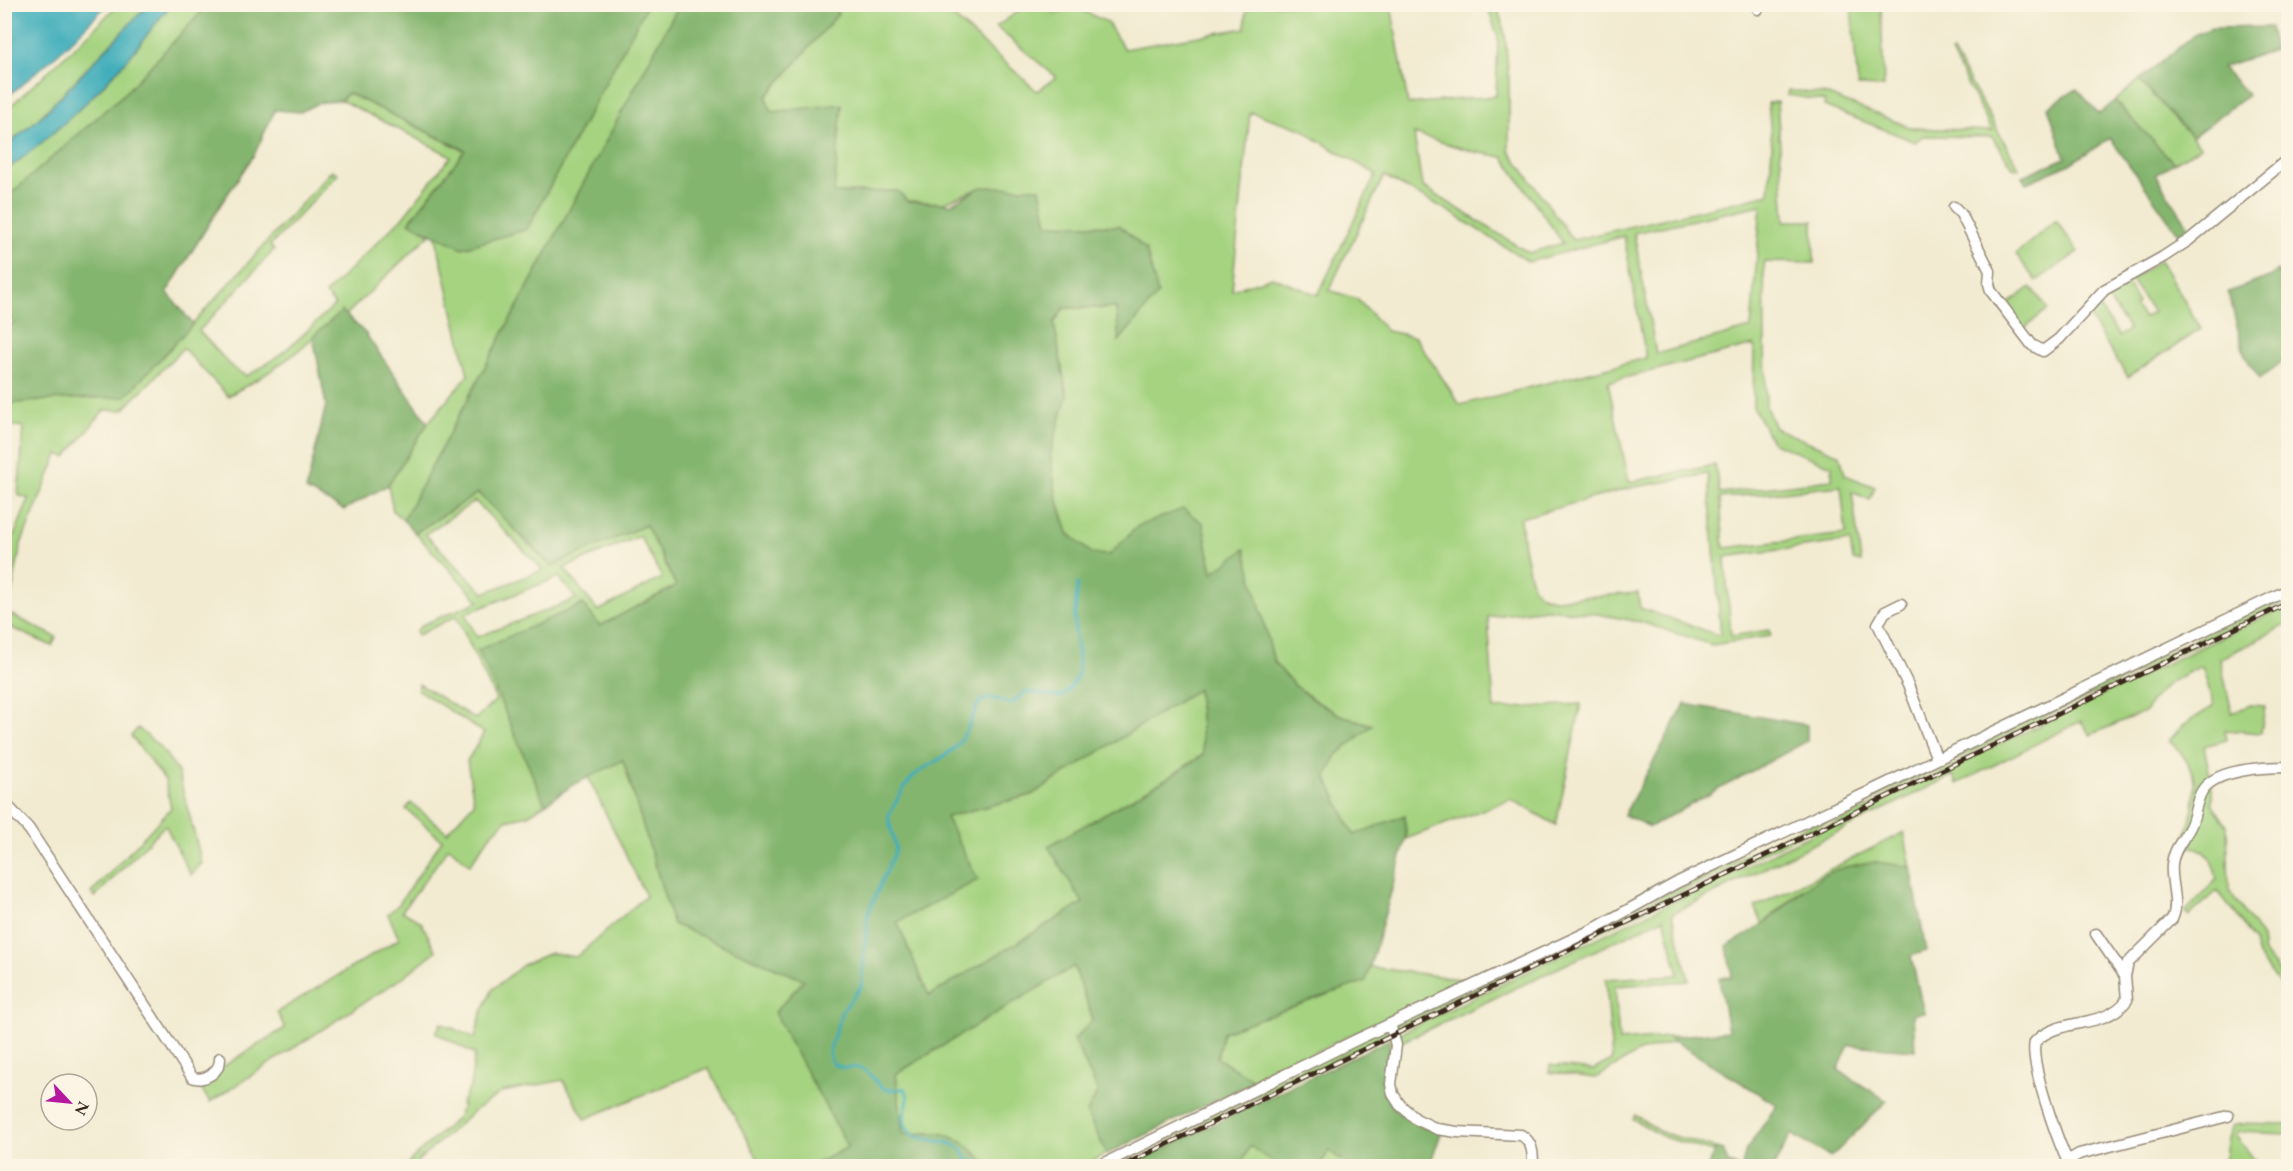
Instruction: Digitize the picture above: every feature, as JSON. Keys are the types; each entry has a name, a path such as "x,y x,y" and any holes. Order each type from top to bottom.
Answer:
{"street":[{"path":"1954,207 1961,214 1990,271 1991,291 2032,345 2043,351 2060,339 2104,290 2175,249 2289,159"},
{"path":"1099,1167 1390,1024 1592,930 1678,882 2289,590"},
{"path":"1901,604 1885,612 1878,624 1908,685 1937,759"},
{"path":"2228,1116 2079,1154 2068,1164 2058,1140 2033,1057 2035,1042 2046,1032 2087,1023 2123,1005 2128,996 2125,970 2132,958 2172,919 2176,911 2172,863 2174,854 2192,823 2201,792 2212,780 2266,767 2289,767"},
{"path":"4,802 29,829 192,1077 204,1079 215,1071 220,1058"},
{"path":"2096,934 2125,976"},
{"path":"1390,1024 1396,1045 1391,1084 1393,1094 1400,1105 1416,1119 1437,1129 1521,1135 1529,1141 1533,1167"}],"green space":[{"path":"209,4 647,5 527,229 463,248 409,222 465,150 348,93 341,100 318,103 300,112 275,110 254,155 167,292 193,324 125,397 5,404 5,328 13,323 5,308 5,199 124,94"},
{"path":"833,4 940,5 1037,91 1056,77 996,27 1027,5 1052,5 1043,6 1055,14 1070,5 1093,5 1079,9 1107,22 1124,49 1245,28 1247,5 1391,5 1408,104 1496,96 1498,38 1487,5 1497,5 1505,35 1509,82 1509,150 1573,240 1769,194 1772,146 1768,103 1777,102 1785,221 1813,221 1814,263 1764,262 1766,407 1775,428 1840,455 1845,475 1875,487 1870,500 1852,492 1861,562 1853,560 1850,541 1725,557 1731,636 1769,630 1771,636 1712,645 1641,622 1597,614 1545,609 1488,617 1494,709 1581,704 1556,825 1511,799 1406,839 1405,815 1354,835 1326,777 1337,755 1372,725 1340,715 1317,702 1293,684 1274,662 1245,550 1212,573 1203,523 1138,526 1110,555 1092,554 1068,533 1056,494 1050,454 1067,396 1054,323 1064,308 1116,308 1119,340 1120,226 1047,224 977,189 943,203 907,201 898,191 834,193 771,112 766,97 838,14","holes":["1250,112 1302,129 1376,174 1318,295 1272,277 1232,290","1414,134 1475,152 1503,157 1563,243 1529,253 1422,186","1384,176 1447,210 1529,262 1624,236 1646,358 1460,405 1415,337 1387,331 1357,299 1329,290","1761,205 1751,328 1656,354 1634,233","1754,345 1753,407 1773,443 1832,466 1832,480 1720,493 1715,465 1629,482 1608,382","1708,474 1721,636 1640,608 1638,593 1554,599 1540,594 1534,588 1530,575 1520,518 1630,488","1841,486 1846,534 1724,548 1720,498"]},
{"path":"117,5 148,5 41,116 5,147 4,112"},
{"path":"171,5 209,5 124,94 5,199 5,171 68,120 97,92 131,55"},
{"path":"647,5 679,5 403,520 393,511 388,485 428,423 468,375 435,234 463,248 527,229"},
{"path":"679,5 833,5 838,14 766,97 771,112 842,104 834,193 898,191 907,201 951,204 981,187 1040,188 1047,224 1120,226 1146,250 1158,294 1119,341 1116,308 1064,308 1054,323 1067,396 1050,454 1056,495 1068,533 1092,554 1109,555 1138,526 1183,509 1203,523 1212,573 1245,549 1274,662 1293,684 1317,702 1340,715 1372,725 1337,755 1326,777 1354,835 1405,815 1406,839 1366,981 1223,1032 1217,1058 1255,1081 1107,1154 1087,1113 1098,1091 1074,1040 1093,1019 1074,966 896,1074 903,1134 941,1133 962,1141 990,1166 812,1166 848,1147 775,1012 804,980 673,924 623,760 573,785 545,804 478,650 583,604 600,626 676,586 646,525 551,566 478,493 415,533 403,520","holes":["1198,689 1203,755 1166,779 1048,846 1083,903 929,996 897,922 978,880 946,817 1031,795"]},
{"path":"1851,5 1881,5 1884,87 1858,86"},
{"path":"2270,27 2275,50 2222,67 2248,95 2192,137 2139,80 2194,35 2212,28"},
{"path":"1953,52 2019,168 2014,169 1992,137 1922,136 1916,142 1824,106 1825,101 1787,95 1788,90 1828,95 1912,128 1992,131 1951,53"},
{"path":"2139,80 2201,147 2174,163 2115,101"},
{"path":"2077,89 2099,114 2115,101 2174,163 2155,175 2193,233 2183,240 2110,138 2068,165 2026,183 2022,176 2065,158 2048,107"},
{"path":"348,93 465,151 410,221 430,234 346,315 342,311 296,353 260,378 228,396 183,348 123,410 104,410 66,457 58,454 21,544 8,613 56,637 52,646 5,625 4,569 8,554 5,553 5,534 14,536 29,499 18,495 24,427 5,425 5,404 49,400 189,328 332,170 338,174 270,246 274,250 199,331 233,368 246,376 270,362 293,344 335,305 325,294 402,218 451,156 341,100"},
{"path":"2056,220 2078,252 2036,281 2016,254"},
{"path":"2160,260 2201,329 2128,377 2085,311 2095,301 2119,336 2129,330 2106,295 2126,282 2138,303 2135,306 2144,318 2153,312 2131,280"},
{"path":"2277,271 2288,285 2288,357 2260,379 2245,356 2228,292 2272,276"},
{"path":"2031,287 2048,309 2019,332 2001,309"},
{"path":"342,311 365,333 428,423 388,485 344,510 306,490 326,405 313,336"},
{"path":"478,493 551,566 646,524 676,586 600,626 479,650 545,804 528,815 506,820 489,837 470,865 449,847 402,911 421,922 436,951 402,978 210,1102 197,1083 285,1028 277,1012 399,939 388,914 399,904 442,840 406,809 411,803 447,832 474,803 467,761 484,733 418,690 419,684 475,719 496,700 456,616 418,635 416,631 424,624 479,601 415,533","holes":["475,501 542,569 542,570 484,593 425,534","640,536 662,578 598,611 564,568","559,577 576,599 477,637 465,614"]},
{"path":"2288,594 2288,600 1392,1031 1393,1025"},
{"path":"2288,605 2288,624 2220,659 2232,713 2250,705 2265,706 2261,733 2225,730 2227,740 2204,746 2212,786 2212,803 2227,826 2229,890 2262,938 2264,953 2288,984 2288,997 2258,956 2254,942 2234,911 2217,891 2189,916 2185,912 2217,879 2208,855 2198,849 2183,846 2195,790 2189,765 2169,741 2183,725 2214,706 2202,666 2177,678 2163,689 2156,695 2146,711 2090,735 2081,721 1957,784 1953,775 1672,914 1689,981 1615,986 1619,1041 1668,1037 1676,1041 1639,1052 1596,1078 1549,1072 1550,1065 1593,1070 1612,1060 1606,979 1679,975 1664,918 1395,1045 1394,1036"},
{"path":"1198,689 1203,755 1166,779 1083,903 929,996 897,922 978,880 945,817 1031,795"},
{"path":"1685,704 1807,725 1807,741 1650,827 1624,815"},
{"path":"138,728 162,749 178,772 202,863 191,875 165,825 95,897 91,893 171,808 165,780 131,736"},
{"path":"623,760 673,924 804,980 784,1031 848,1147 812,1166 762,1166 708,1068 585,1119 563,1080 502,1092 474,1111 419,1160 416,1166 407,1166 457,1118 470,1087 475,1054 436,1033 441,1023 475,1038 481,1014 493,989 523,965 550,953 576,957 646,896 588,777"},
{"path":"1904,832 1911,867 1876,862 1800,891 1763,924 1755,907"},
{"path":"1876,862 1911,867 1926,951 1911,956 1924,1013 1913,1014 1915,1050 1849,1045 1838,1070 1887,1101 1831,1157 1791,1134 1774,1166 1742,1166 1746,1150 1777,1105 1668,1037 1728,1031 1719,978 1732,977 1727,946 1763,924 1813,882 1825,875 1839,869"},
{"path":"1074,966 1093,1020 1074,1040 1098,1091 1087,1113 1107,1154 1081,1166 990,1166 980,1157 941,1133 903,1134 896,1074"},
{"path":"1370,967 1467,980 1255,1081 1216,1058 1223,1032 1365,981"},
{"path":"1385,1028 1388,1034 1112,1166 1099,1166"},
{"path":"1390,1039 1383,1075 1384,1091 1388,1099 1405,1118 1419,1126 1442,1131 1429,1166 1351,1166 1329,1151 1319,1166 1278,1166 1250,1146 1240,1166 1127,1166"},
{"path":"1635,1115 1663,1133 1715,1148 1713,1152 1663,1137 1633,1119"},
{"path":"2240,1123 2288,1124 2288,1134 2237,1132 2235,1135 2258,1164 2257,1166 2226,1166 2229,1136 2233,1125"},
{"path":"1250,1146 1278,1166 1240,1166"},
{"path":"1715,1148 1723,1150 1728,1163 1738,1166 1709,1166"},
{"path":"1329,1151 1351,1166 1319,1166"}],"water":[{"path":"5,4 107,5 59,53 5,99"},
{"path":"148,5 171,5 131,55 97,92 68,120 5,171 5,147 44,114"}],"waterway":[{"path":"982,1166 980,1163 967,1160 963,1151 957,1146 914,1135 904,1124 908,1099 905,1089 886,1089 864,1070 837,1066 832,1063 829,1052 842,1011 861,987 868,913 896,849 888,817 896,801 913,777 949,753 959,743 980,701 992,698 1011,704 1025,692 1061,697 1069,689 1075,681 1079,667 1075,626 1078,584"}],"railway":[{"path":"1122,1166 2288,603"}]}
